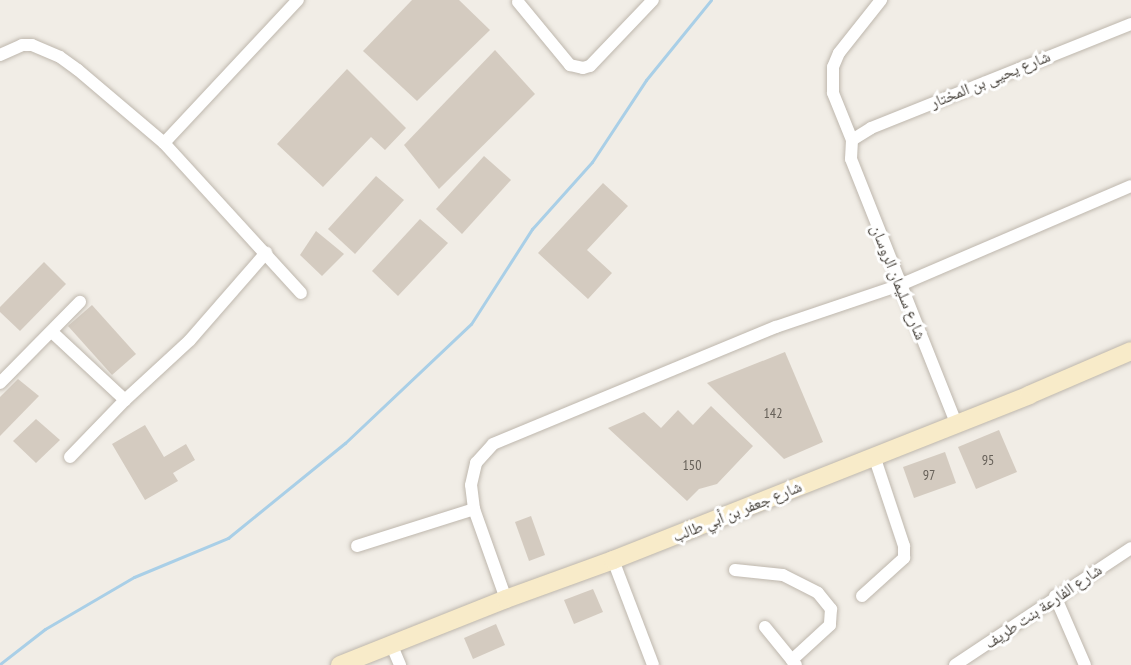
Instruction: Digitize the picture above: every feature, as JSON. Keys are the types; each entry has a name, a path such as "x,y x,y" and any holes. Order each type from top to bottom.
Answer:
{"street":[{"path":"164,143 298,0"},
{"path":"519,1 570,66 582,68 590,66 653,0"},
{"name":"شارع سليمان الروسان","path":"881,0 839,53 833,67 833,93 852,140 851,159 956,423"},
{"name":"شارع يحيى بن المختار","path":"852,140 882,123 1131,24"},
{"path":"0,56 22,45 42,48 60,57 164,143 301,293"},
{"path":"506,599 474,509 471,485 473,473 482,454 493,444 776,327 900,285 1131,186"},
{"path":"70,457 125,400 190,340 266,253"},
{"path":"0,382 80,302"},
{"path":"52,332 125,400"},
{"name":"شارع جعفر بن أبي طالب","path":"340,665 506,599 613,560 1131,351"},
{"path":"862,596 904,558 904,546 874,456"},
{"path":"357,546 474,509"},
{"name":"شارع الفارعة بنت طريف","path":"955,665 1055,596 1131,548"},
{"path":"613,560 653,665"},
{"path":"735,570 783,575 818,593 831,609 830,625 794,662 765,627"},
{"path":"1055,596 1085,665"},
{"path":"392,646 400,665"}],"building":[{"path":"412,0 459,0 490,30 417,101 363,51"},
{"path":"495,50 535,94 439,189 404,145"},
{"path":"347,69 406,128 385,150 371,137 323,187 277,144"},
{"path":"484,156 511,180 462,234 436,209"},
{"path":"376,176 404,200 355,254 328,229"},
{"path":"603,183 628,206 587,250 612,273 588,299 538,253"},
{"path":"420,219 448,243 398,296 372,271"},
{"path":"316,231 344,254 322,276 300,255"},
{"path":"44,262 66,284 20,331 0,312 0,307"},
{"path":"92,305 136,354 112,375 68,326"},
{"path":"785,352 823,442 784,459 707,383"},
{"path":"18,379 39,396 0,436 0,397"},
{"path":"711,406 753,446 717,484 699,489 687,501 608,428 644,412 661,428 678,410 693,425"},
{"path":"36,419 60,440 36,463 13,441"},
{"path":"145,425 164,457 186,444 195,460 173,473 178,481 145,500 112,444"},
{"path":"999,430 1017,472 976,489 958,447"},
{"path":"945,452 956,483 914,498 903,467"},
{"path":"531,516 545,555 529,561 515,522"},
{"path":"593,589 603,612 574,624 564,600"},
{"path":"496,624 505,645 473,659 464,638"}],"waterway":[{"path":"0,664 45,629 134,577 228,538 345,443 471,324 532,229 592,162 646,80 711,0"}]}
